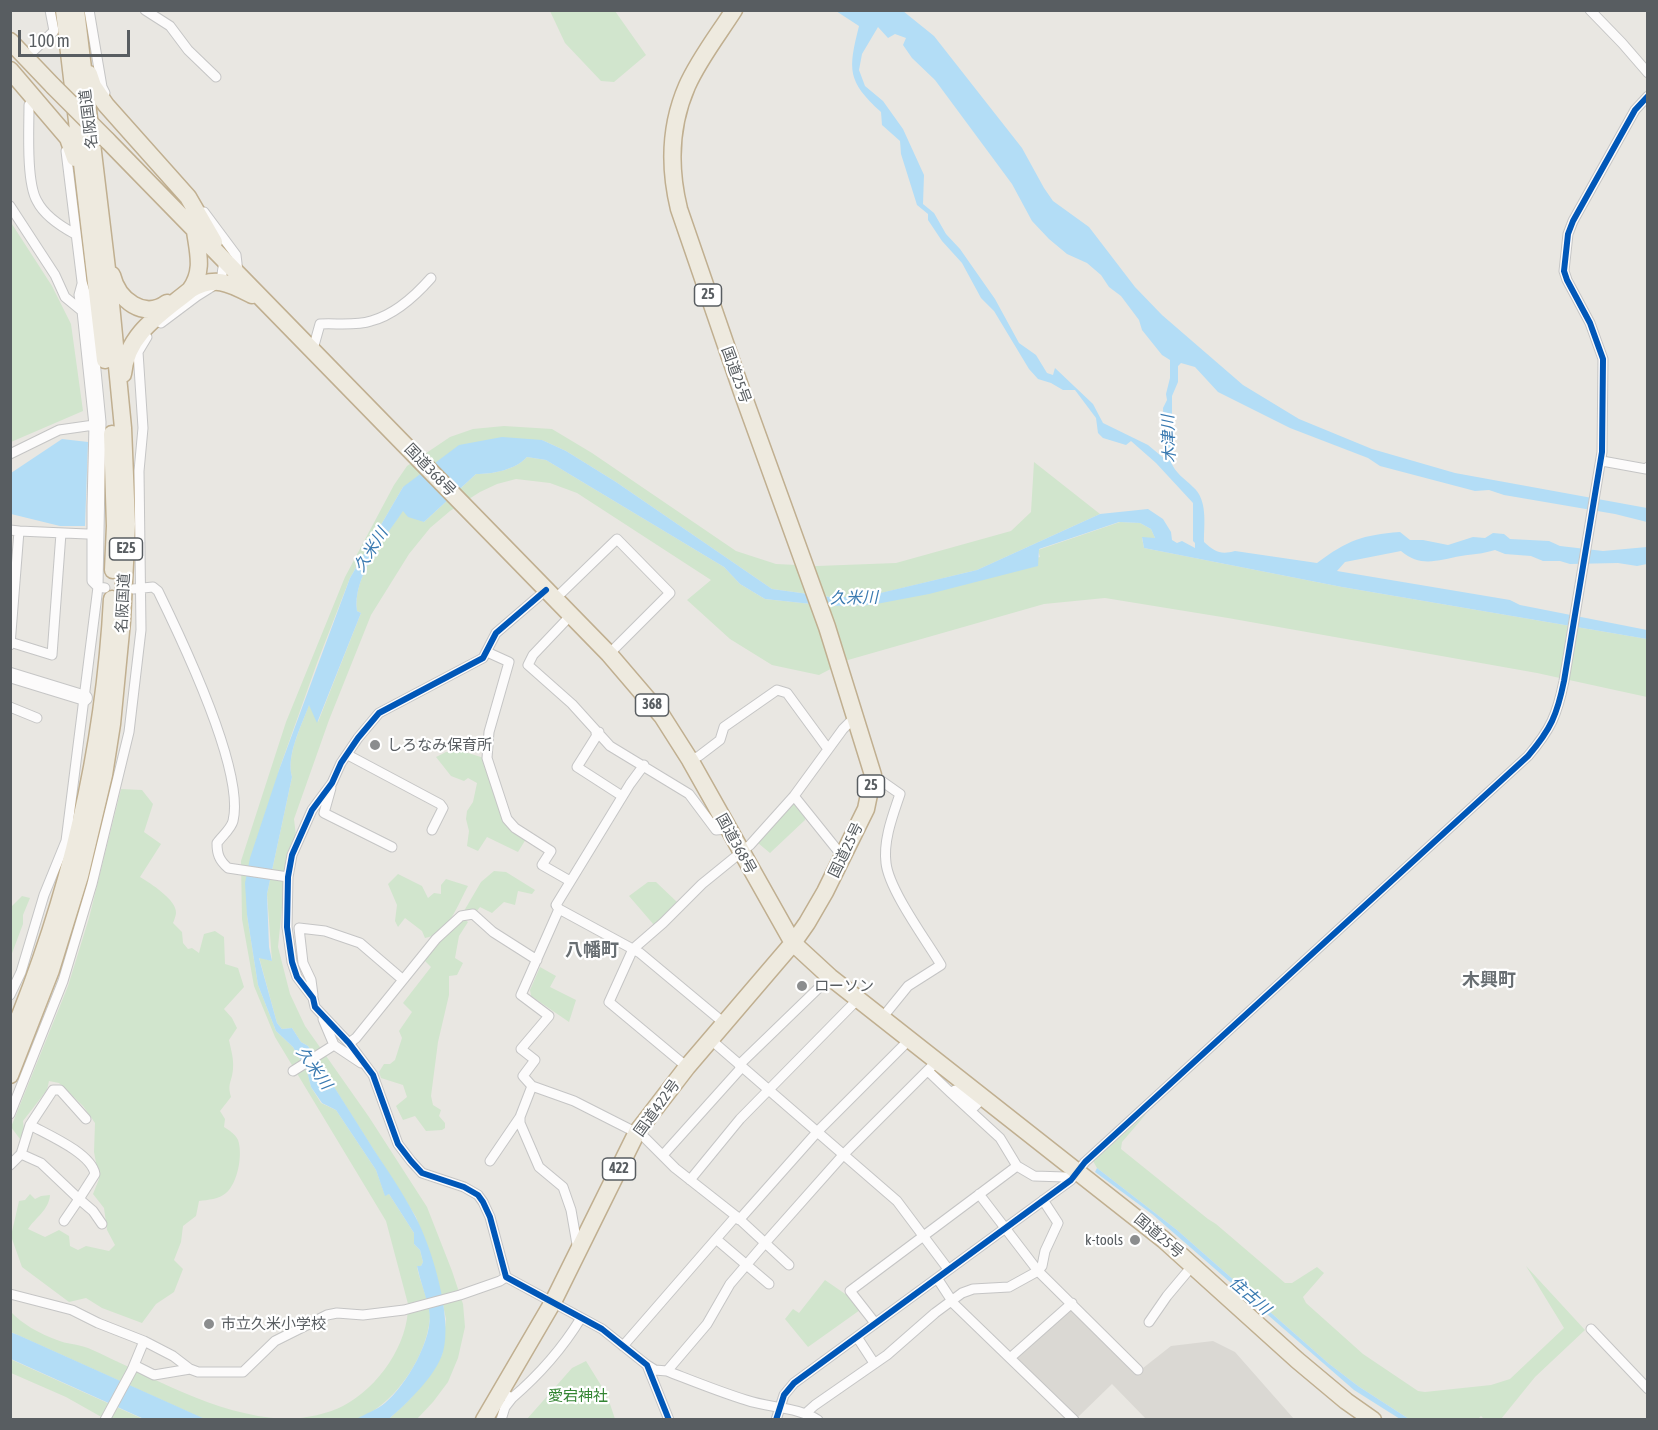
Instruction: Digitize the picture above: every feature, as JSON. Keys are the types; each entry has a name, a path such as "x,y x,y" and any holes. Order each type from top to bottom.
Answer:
{"highway":[{"name":"名阪国道","path":"10,1040 40,965 82,821 95,754 107,669 113,571 115,503 112,430 64,10"},
{"path":"77,10 87,67 93,86 106,105 188,197 224,261"},
{"name":"名阪国道","path":"12,1073 66,925 102,785 112,724 125,574 127,524 123,438 113,325 77,10"},
{"name":"国道25号","path":"730,17 687,86 673,133 672,182 679,210 727,350 824,618 873,775 866,809 843,857 807,923 793,943 830,977 910,1040 933,1066 984,1097 1075,1175 1193,1265 1297,1360 1346,1401 1373,1419"},
{"name":"国道368号","path":"17,55 53,86 107,140 609,654 662,716 690,760 793,943"},
{"path":"17,55 35,99 68,138 75,160 89,265 98,295"},
{"path":"95,171 103,207 113,280 128,302 145,309 163,306 183,291 191,282 196,271 196,256 193,248 163,197"},
{"path":"190,290 199,273 195,231"},
{"path":"125,574 129,535 129,500 123,383 124,362 129,348 142,329 202,283 221,281 268,304"},
{"name":"国道422号","path":"484,1419 506,1395 638,1132 687,1067 793,943"},
{"path":"10,1029 40,965"}],"street":[{"path":"17,55 54,31 50,10"},
{"path":"89,10 102,87 105,93 219,230 236,255 237,274"},
{"path":"145,10 170,26 188,50 216,77"},
{"path":"1590,10 1647,73"},
{"path":"776,1419 790,1387 1075,1175 1085,1162 1528,756 1551,727 1558,709 1601,463 1603,359 1590,323 1567,280 1564,271 1564,256 1573,221 1635,110 1647,96"},
{"path":"35,99 29,105 29,126 31,185 35,199 41,208 75,234"},
{"path":"10,995 21,972 44,896 66,840 101,588 100,422 90,309 82,282 67,155 60,127"},
{"path":"10,206 55,276 65,297 82,310"},
{"path":"10,1114 63,981 92,884 129,732 141,630 137,589 143,428 138,352 148,335 163,322 221,281 224,261"},
{"path":"313,349 320,324 370,322 390,312 418,292 431,278"},
{"path":"82,282 79,295 94,425 92,581 101,588"},
{"path":"10,454 59,430 94,425"},
{"path":"1601,463 1646,469 1647,467"},
{"path":"61,533 52,655 11,643 15,531 87,534"},
{"path":"392,847 324,813 332,783 358,738 379,713 483,658 496,633 551,594 617,538 670,593 609,654"},
{"path":"137,589 153,587 158,591 207,701 229,766 234,803 232,824 217,843 221,862 228,868 288,877"},
{"path":"571,615 533,655 528,665 572,704 610,746 688,794 716,830 727,829"},
{"path":"487,652 509,662 489,732 487,747 492,775 507,819 515,828 550,851 542,865 570,881"},
{"path":"10,675 85,698"},
{"path":"690,760 720,740 724,727 777,690 787,693 828,750"},
{"path":"10,707 37,718"},
{"path":"687,1067 609,1002 633,949 702,884 750,845 794,796 843,729 855,717"},
{"path":"596,732 577,767 622,796"},
{"path":"348,756 440,804 443,808 432,830"},
{"path":"644,765 622,796 556,905 640,953 724,1023"},
{"path":"873,775 900,794 886,848 886,864 893,886 941,965 908,986 882,1018"},
{"path":"313,998 297,977 292,962 287,927 288,877 292,855 301,831 312,810 332,783"},
{"path":"794,796 843,857"},
{"path":"560,909 521,995 549,1016 521,1048 535,1060 523,1076 532,1086 574,1101 638,1132 789,1265"},
{"path":"349,1043 356,1038 436,939 461,916 473,914 493,932 537,960"},
{"path":"402,979 360,943 325,931 299,928 303,963 311,980 315,1007 349,1043 373,1075 398,1144 411,1161 422,1173 464,1187 483,1202 490,1217 506,1277 602,1329 655,1370 667,1371 747,1401 806,1413 818,1419"},
{"path":"663,1155 740,1066 830,977"},
{"path":"690,1180 769,1089 858,999"},
{"path":"321,1013 334,1044 366,1066"},
{"path":"710,1039 897,1202 948,1269"},
{"path":"623,1346 716,1239 818,1131 910,1040"},
{"path":"294,1071 334,1044"},
{"path":"667,1371 707,1324 730,1284 765,1243 843,1154 933,1066 951,1093 1000,1138 1017,1166 1034,1176 1075,1175"},
{"path":"490,1161 520,1117 532,1086"},
{"path":"10,1165 21,1154 30,1125 53,1090 60,1090 86,1119"},
{"path":"951,1093 955,1090 975,1106 984,1097"},
{"path":"520,1117 537,1164 563,1187 571,1210 578,1251"},
{"path":"30,1125 80,1154 93,1167 95,1174 64,1221"},
{"path":"21,1154 41,1163 93,1211 102,1224"},
{"path":"875,1323 850,1291 1017,1166"},
{"path":"979,1194 1038,1271 1138,1370"},
{"path":"806,1413 815,1404 887,1355 962,1293 973,1289 1009,1287 1038,1271 1058,1223 1043,1200"},
{"path":"716,1239 769,1284"},
{"path":"1149,1322 1193,1265"},
{"path":"10,1294 72,1310 144,1341 173,1356 189,1369 198,1372 243,1372 275,1341 327,1315 338,1313 363,1315 414,1307 460,1295 506,1277"},
{"path":"937,1278 951,1300 1074,1419"},
{"path":"1010,1358 1072,1303"},
{"path":"501,1419 506,1395 537,1375 560,1350 581,1318"},
{"path":"1591,1329 1647,1389"},
{"path":"857,1337 874,1363"},
{"path":"106,1417 133,1368 144,1341"},
{"path":"647,1365 669,1419"},
{"path":"133,1368 154,1375 189,1369"}],"shaded area":[{"path":"1073,1308 1138,1372 1171,1346 1213,1341 1235,1352 1294,1419 1146,1419 1112,1384 1077,1418 1017,1360 1017,1355 1069,1309"}],"green space":[{"path":"550,11 615,11 646,55 614,82 601,81 565,43"},
{"path":"10,221 52,286 71,324 83,411 11,442"},
{"path":"504,426 552,429 592,453 736,551 776,564 817,566 896,563 1011,531 1031,512 1034,462 1100,514 977,570 873,595 868,599 867,597 830,597 772,589 616,482 566,451 542,440 403,487 350,578 317,663 279,770 247,915 258,985 276,1031 293,1047 321,1103 336,1110 376,1170 385,1195 389,1194 414,1233 414,1244 420,1250 423,1262 421,1266 417,1266 430,1315 424,1345 416,1361 397,1390 384,1403 371,1412 352,1420 289,1419 337,1409 368,1388 389,1363 397,1349 407,1319 408,1304 386,1221 275,1037 254,986 242,919 241,861 286,722 345,577 394,485 407,466 450,437 473,429"},
{"path":"527,457 546,460 724,567 740,584 765,599 830,606 871,605 1040,557 1038,550 1120,522 1140,523 1151,529 1155,538 1142,538 1144,548 1342,587 1647,639 1647,697 1537,673 1105,598 1044,604 848,660 819,675 772,665 730,639 687,600 711,580 577,493 550,483 516,479 480,492 450,511 430,528 409,554 371,615 329,720 294,819 296,836 286,869 278,947 290,994 305,1026 369,1117 427,1207 463,1304 465,1327 458,1358 448,1382 417,1419 389,1419 411,1398 442,1355 446,1319 437,1277 416,1217 308,1046 301,1042 292,1028 282,1029 277,1023 259,957 272,961 267,894 292,777 291,759 296,740 309,704 318,722 361,613 357,611 357,598 371,558 403,510 424,522 476,474 503,470"},
{"path":"446,752 465,752 484,758 495,792 526,839 518,852 487,837 478,851 467,846 469,831 467,811 473,802 477,783 468,778 464,781 451,776 436,757"},
{"path":"121,789 142,790 153,804 144,832 161,844 140,877 162,892 172,903 176,913 173,923 182,932 183,943 188,949 192,948 199,953 204,934 215,931 224,937 225,964 238,968 244,987 224,1009 237,1028 229,1040 233,1062 231,1097 220,1111 225,1119 224,1127 238,1140 240,1153 236,1176 226,1193 213,1199 199,1201 196,1216 183,1226 181,1242 174,1260 183,1269 174,1292 156,1304 142,1323 102,1308 86,1298 69,1302 22,1267 11,1236 19,1201 25,1200 30,1194 35,1199 50,1195 44,1209 28,1229 45,1237 59,1230 69,1236 70,1246 78,1250 86,1246 109,1251 115,1245 107,1230 104,1208 93,1194 99,1179 94,1152 95,1123 83,1106 59,1083 49,1081 47,1090 23,1121 24,1129 20,1139 11,1127 68,986 89,918"},
{"path":"795,801 805,815 805,820 770,853 758,841"},
{"path":"494,871 506,872 535,890 532,894 518,891 515,905 504,902 492,913 480,907 476,912 464,911 481,882"},
{"path":"398,874 422,886 428,898 434,893 441,894 441,885 446,879 468,886 446,925 433,936 425,938 422,931 405,918 398,927 395,921 397,905 388,884"},
{"path":"648,882 656,882 677,902 654,925 629,896"},
{"path":"22,896 30,898 11,956 11,907"},
{"path":"464,919 468,922 459,936 455,958 463,963 457,975 449,976 449,995 438,1042 431,1096 433,1105 441,1110 439,1116 445,1123 445,1128 426,1131 415,1116 403,1120 396,1106 407,1097 403,1085 381,1078 379,1072 384,1064 390,1064 395,1060 402,1038 399,1031 412,1012 403,1003 431,967 424,960 439,942"},
{"path":"540,967 556,976 550,987 576,1000 569,1022 531,996 530,990"},
{"path":"1147,1113 1122,1142 1121,1149 1216,1224 1285,1283 1292,1283 1317,1267 1324,1273 1303,1297 1306,1303 1363,1354 1418,1391 1491,1385 1510,1379 1564,1328 1526,1266 1585,1330 1535,1377 1501,1419 1484,1419 1481,1416 1477,1420 1409,1419 1358,1386 1328,1363 1177,1230 1097,1168 1093,1161"},
{"path":"825,1280 851,1298 860,1310 808,1347 785,1319 793,1309 799,1313"},
{"path":"10,1311 44,1335 88,1348 159,1382 208,1402 258,1416 284,1419 204,1419 11,1332"},
{"path":"10,1359 143,1419 105,1419 66,1397 11,1373"},
{"name":"愛宕神社","path":"586,1361 607,1395 615,1419 527,1419 572,1368"}],"water":[{"path":"836,11 903,11 934,36 1022,148 1053,201 1089,227 1135,287 1162,315 1243,385 1299,419 1372,449 1455,473 1647,508 1647,522 1615,514 1504,495 1489,490 1475,491 1380,466 1368,458 1290,428 1218,392 1195,367 1181,363 1178,366 1178,382 1172,396 1175,438 1171,442 1171,462 1178,473 1198,492 1201,499 1204,513 1204,542 1222,553 1235,551 1317,563 1356,540 1400,532 1410,540 1448,545 1473,537 1485,538 1493,533 1504,534 1510,539 1549,541 1560,546 1603,551 1647,547 1647,564 1637,566 1618,563 1570,564 1560,561 1543,561 1531,556 1505,554 1495,550 1437,561 1423,561 1416,560 1401,551 1345,562 1337,571 1510,600 1520,605 1647,630 1647,639 1342,587 1144,548 1142,537 1155,538 1151,529 1140,523 1119,522 1039,549 1038,566 929,594 871,605 830,606 765,599 740,584 724,567 546,460 527,457 503,470 476,474 424,522 408,517 403,511 371,558 365,572 357,598 357,611 361,613 317,723 309,705 295,741 291,760 292,777 267,894 269,947 272,961 259,958 277,1023 282,1029 292,1028 301,1042 308,1046 410,1207 428,1246 443,1302 445,1338 443,1352 428,1380 389,1419 356,1419 378,1408 393,1396 417,1361 423,1347 430,1321 428,1304 417,1266 421,1266 423,1262 420,1250 414,1244 414,1233 389,1194 385,1196 376,1170 336,1110 322,1103 311,1087 307,1071 293,1047 276,1031 258,985 247,915 245,883 250,858 279,770 350,578 403,487 459,445 502,437 542,440 566,451 616,482 772,589 830,597 867,597 868,599 872,598 872,595 977,570 1100,514 1148,509 1163,519 1171,532 1172,540 1177,543 1182,541 1195,548 1193,503 1156,463 1131,441 1126,445 1103,438 1098,433 1096,418 1075,390 1063,390 1038,379 1029,369 994,311 981,298 962,263 942,241 928,220 928,214 917,205 901,154 900,141 882,125 881,112 862,92 853,74 853,54 859,26","holes":["878,27 888,38 895,34 906,38 903,45 912,58 935,80 1012,184 1032,221 1067,254 1087,263 1101,275 1109,287 1121,296 1139,320 1142,330 1162,355 1170,360 1167,400 1163,408 1166,460 1148,445 1103,423 1093,404 1055,368 1053,375 1047,373 1036,355 1019,343 995,299 960,249 946,234 934,213 923,204 924,175 903,129 883,101 865,86 859,70 862,54"]},
{"path":"62,439 88,442 85,526 60,526 11,514 11,473"},
{"name":"住古川","path":"1097,1168 1177,1230 1328,1363 1358,1386 1409,1419 1400,1419 1354,1390 1152,1214 1095,1172"},
{"path":"10,1332 205,1419 144,1419 11,1359"}],"cycle path":[{"path":"776,1420 784,1395 794,1383 1071,1180 1085,1162 1528,756 1548,729 1556,713 1564,681 1602,452 1603,359 1590,323 1564,271 1568,234 1635,110 1648,96"},
{"path":"546,590 496,633 483,658 379,713 358,738 341,763 332,783 312,810 292,855 288,877 287,927 292,962 297,977 313,998 315,1007 349,1043 373,1075 398,1144 411,1161 422,1173 464,1187 478,1195 483,1202 490,1217 506,1277 602,1329 647,1365 669,1420"}],"place":[{"name":"しろなみ保育所","path":"375,745"},
{"name":"ローソン","path":"802,986"},
{"name":"k-tools","path":"1135,1240"},
{"name":"市立久米小学校","path":"209,1324"}],"district":[{"name":"八幡町","path":"592,950"},
{"name":"木興町","path":"1489,980"}],"water label":[{"name":"木津川","path":"1169,439"},
{"name":"久米川","path":"371,550"},
{"name":"久米川","path":"854,598"},
{"name":"久米川","path":"314,1068"}]}
